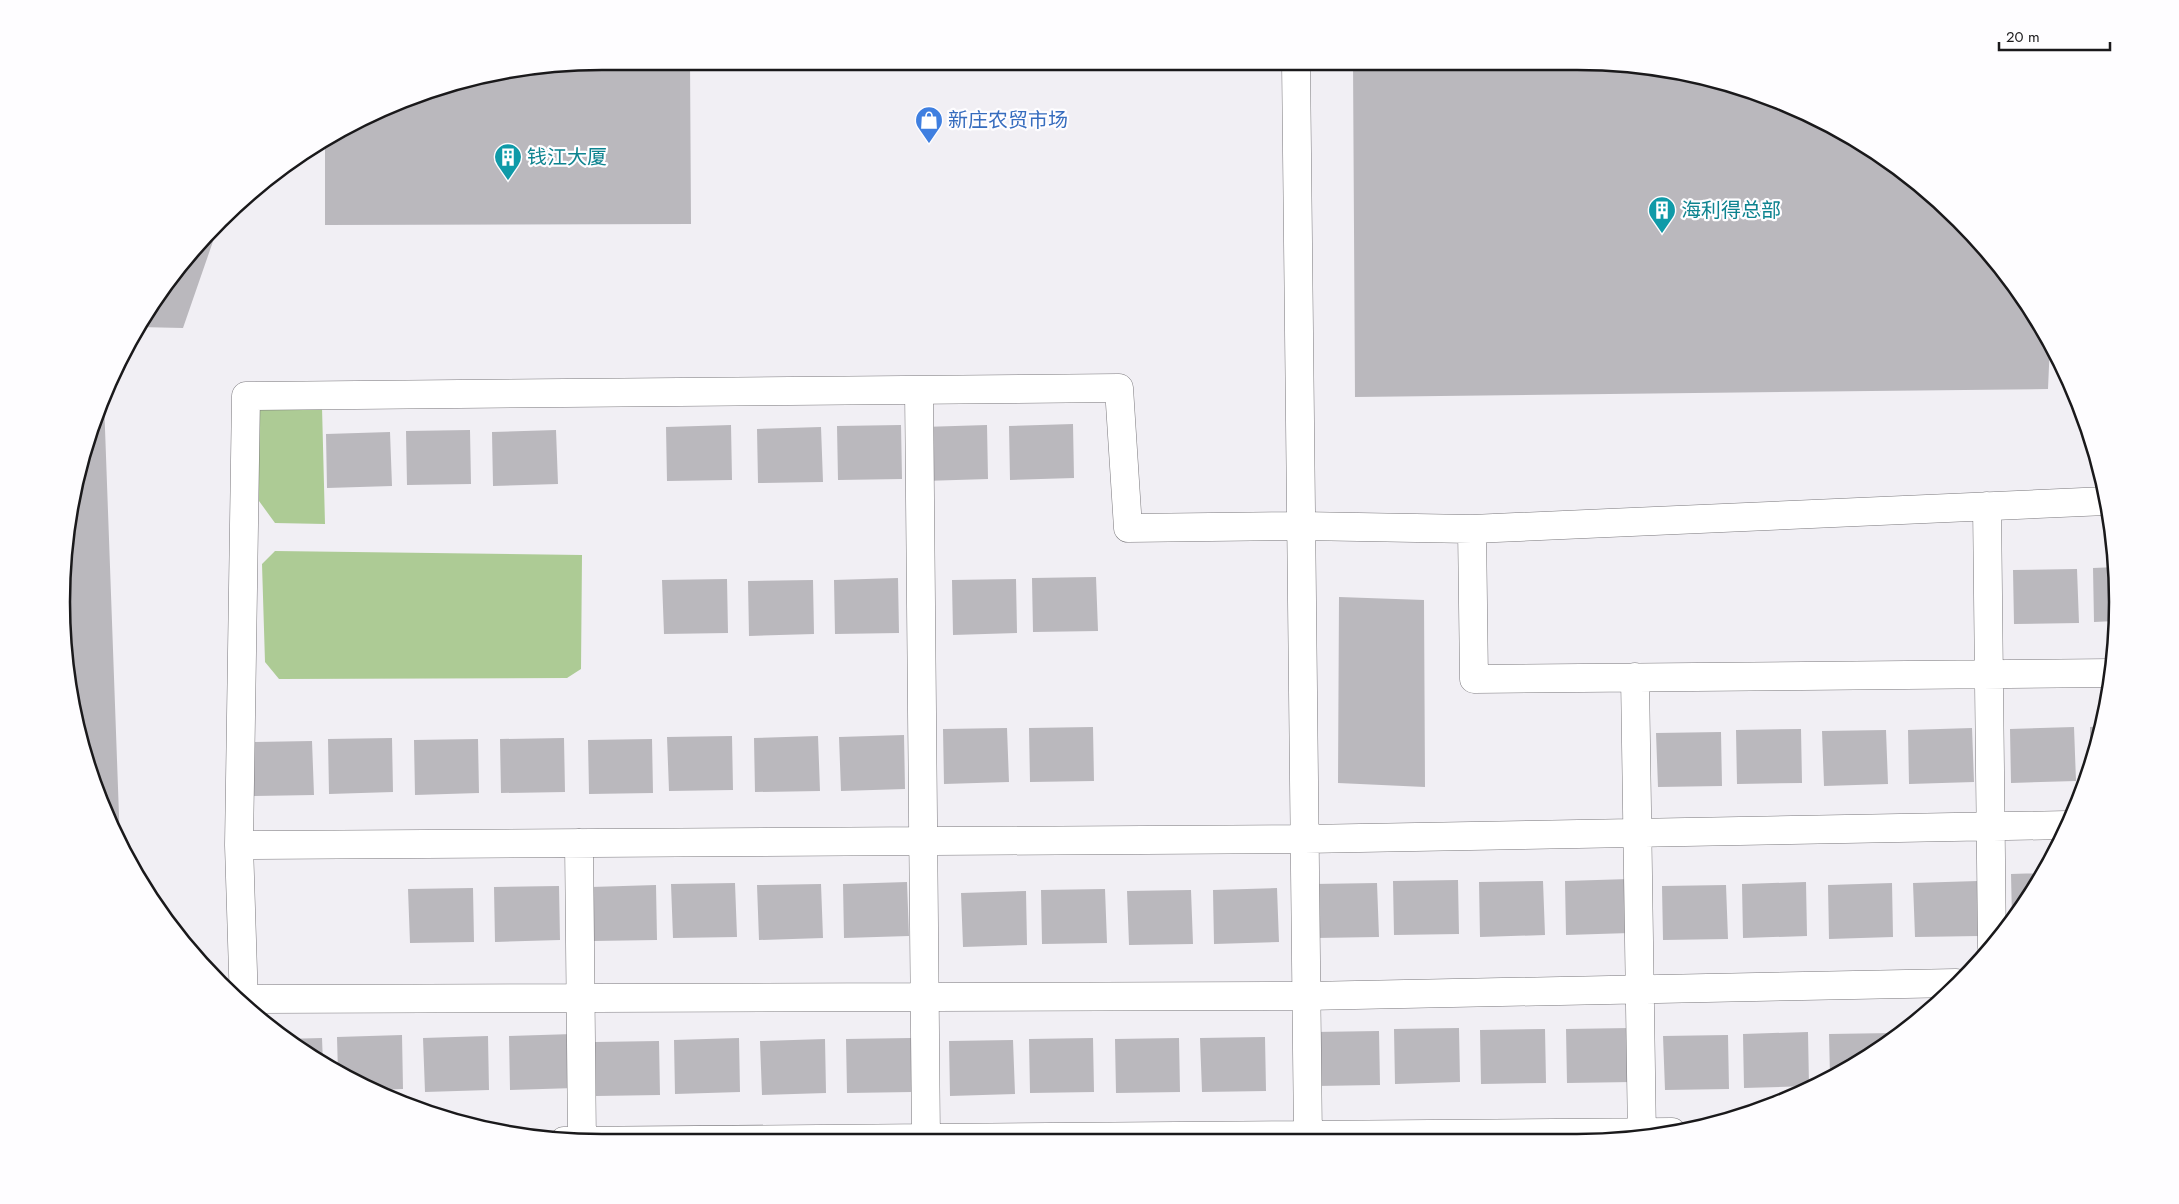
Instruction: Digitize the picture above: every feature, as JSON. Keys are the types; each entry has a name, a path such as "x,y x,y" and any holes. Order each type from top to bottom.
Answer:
{"street":[{"path":"1296,70 1308,1134"},
{"path":"244,995 239,845 246,396 1119,388 1128,528 1302,526 1472,529 2099,501"},
{"path":"919,390 926,1134"},
{"path":"1987,506 1992,935"},
{"path":"1472,529 1474,679 2104,673"},
{"path":"1635,677 1642,1129"},
{"path":"239,845 1305,839 2059,826"},
{"path":"579,843 582,1133"},
{"path":"250,1001 1307,996 1948,983"}],"green space":[{"path":"255,407 322,407 325,524 275,523 259,501"},
{"path":"275,551 582,555 581,669 567,678 279,679 265,662 262,564"}],"building":[{"name":"钱江大厦","path":"690,70 691,224 325,225 325,148 398,110 464,88 498,80 533,75 567,71"},
{"name":"海利得总部","path":"1353,70 1612,71 1681,80 1715,88 1781,110 1843,141 1901,180 1928,202 1977,251 1999,278 2038,336 2049,358 2048,389 1355,397"},
{"path":"214,239 183,328 147,327 180,278"},
{"path":"104,413 119,825 110,806 88,740 80,706 71,637 71,567 80,498 88,464"},
{"path":"1073,424 1074,478 1010,480 1009,426"},
{"path":"731,425 732,480 667,481 666,427"},
{"path":"901,425 902,479 838,480 837,426"},
{"path":"987,425 988,479 924,481 923,427"},
{"path":"821,427 823,482 758,483 757,429"},
{"path":"470,430 471,484 407,485 406,431"},
{"path":"556,430 558,484 493,486 492,432"},
{"path":"390,432 392,486 327,488 326,434"},
{"path":"2108,567 2108,621 2094,622 2093,568"},
{"path":"2077,569 2079,623 2014,624 2013,570"},
{"path":"1096,577 1098,631 1033,632 1032,578"},
{"path":"898,578 899,633 835,634 834,580"},
{"path":"727,579 728,633 664,634 662,580"},
{"path":"1016,579 1017,633 953,635 952,580"},
{"path":"813,580 814,634 749,636 748,581"},
{"path":"1339,597 1424,600 1425,787 1338,783"},
{"path":"1093,727 1094,781 1030,782 1029,728"},
{"path":"2074,727 2076,781 2011,783 2010,729"},
{"path":"2090,727 2094,727 2090,743"},
{"path":"1007,728 1009,782 944,784 943,729"},
{"path":"1972,728 1974,782 1909,784 1908,730"},
{"path":"1801,729 1802,783 1737,784 1736,730"},
{"path":"1886,730 1888,784 1824,786 1822,731"},
{"path":"1721,732 1722,786 1658,787 1656,733"},
{"path":"904,735 905,789 841,791 839,737"},
{"path":"732,736 733,790 669,791 667,737"},
{"path":"818,736 820,791 755,792 754,738"},
{"path":"392,738 393,792 329,794 328,739"},
{"path":"564,738 565,792 501,793 500,739"},
{"path":"478,739 479,793 415,795 414,740"},
{"path":"652,739 653,793 589,794 588,740"},
{"path":"312,741 314,795 249,796 248,742"},
{"path":"2035,873 2012,908 2011,874"},
{"path":"1629,879 1630,933 1566,935 1565,881"},
{"path":"1458,880 1459,934 1394,935 1393,881"},
{"path":"1543,881 1545,935 1480,937 1479,882"},
{"path":"1978,881 1979,936 1915,937 1913,883"},
{"path":"907,882 909,936 844,938 843,884"},
{"path":"1806,882 1807,936 1743,938 1742,884"},
{"path":"735,883 737,937 673,938 671,884"},
{"path":"1377,883 1379,937 1315,938 1313,884"},
{"path":"1892,883 1893,937 1829,939 1828,885"},
{"path":"821,884 823,938 759,940 757,885"},
{"path":"656,885 657,940 593,941 591,887"},
{"path":"1726,885 1728,939 1663,940 1662,886"},
{"path":"559,886 560,940 495,942 494,887"},
{"path":"473,888 474,942 410,943 408,889"},
{"path":"1277,888 1279,942 1214,944 1213,890"},
{"path":"1105,889 1107,943 1042,944 1041,890"},
{"path":"1191,890 1193,944 1129,945 1127,891"},
{"path":"1026,891 1027,945 963,947 961,893"},
{"path":"1459,1028 1460,1082 1395,1084 1394,1029"},
{"path":"1630,1028 1632,1082 1567,1083 1566,1029"},
{"path":"1545,1029 1546,1083 1481,1084 1480,1030"},
{"path":"1379,1031 1380,1085 1316,1086 1314,1032"},
{"path":"1808,1032 1809,1081 1797,1086 1744,1088 1743,1034"},
{"path":"1888,1033 1830,1070 1829,1034"},
{"path":"573,1034 575,1088 510,1090 509,1036"},
{"path":"402,1035 403,1089 389,1090 338,1064 337,1037"},
{"path":"1728,1035 1729,1089 1665,1090 1663,1036"},
{"path":"488,1036 489,1090 425,1092 423,1038"},
{"path":"1265,1037 1266,1091 1202,1092 1200,1038"},
{"path":"322,1038 323,1055 306,1044 298,1039"},
{"path":"739,1038 740,1092 675,1094 674,1040"},
{"path":"911,1038 912,1092 847,1093 846,1039"},
{"path":"1093,1038 1094,1092 1030,1093 1029,1039"},
{"path":"1179,1038 1180,1092 1116,1093 1115,1039"},
{"path":"825,1039 826,1093 762,1095 760,1041"},
{"path":"1013,1040 1015,1094 950,1096 949,1041"},
{"path":"659,1041 660,1095 596,1096 595,1042"}],"place":[{"name":"新庄农贸市场","path":"929,144"},
{"name":"钱江大厦","path":"508,181"},
{"name":"海利得总部","path":"1662,234"}]}
